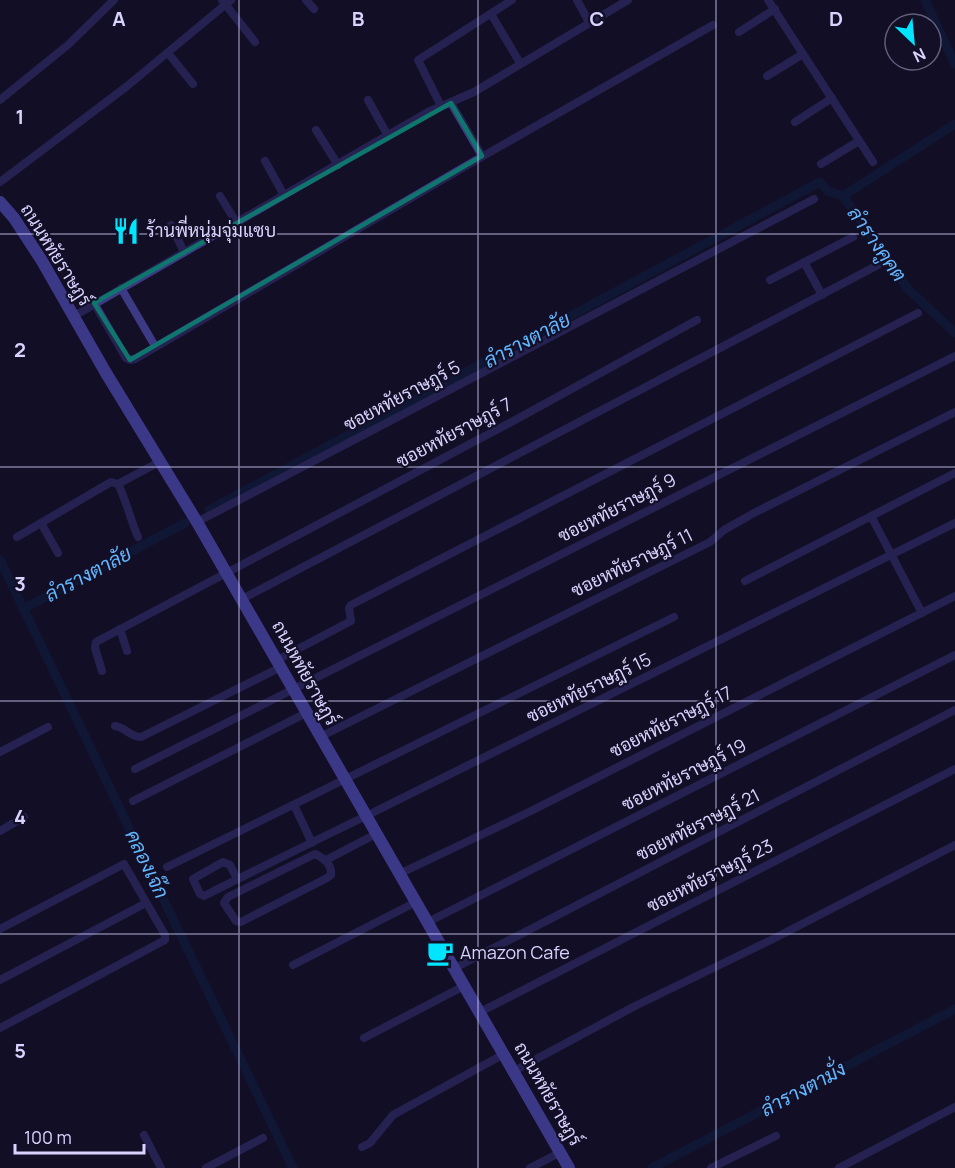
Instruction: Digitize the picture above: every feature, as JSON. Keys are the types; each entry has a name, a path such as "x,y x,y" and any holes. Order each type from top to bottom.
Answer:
{"main road":[{"name":"ถนนหทัยราษฎร์","path":"0,201 22,229 227,573 564,1162"}],"street":[{"path":"1,98 69,44 114,0"},
{"path":"306,0 314,9"},
{"path":"441,106 418,60 512,0"},
{"path":"577,0 589,22"},
{"path":"74,316 441,106 474,92 628,0"},
{"path":"768,0 873,162"},
{"path":"0,182 126,87 226,1 255,42"},
{"path":"739,32 774,9"},
{"path":"491,14 520,63"},
{"path":"94,303 126,358 135,359 482,156 713,26"},
{"path":"168,52 193,84"},
{"path":"767,76 803,54"},
{"path":"795,122 832,98"},
{"path":"368,100 388,136"},
{"path":"451,103 482,156"},
{"path":"316,130 338,165"},
{"path":"821,164 860,141"},
{"path":"264,161 284,195"},
{"path":"220,196 236,222"},
{"name":"ซอยหทัยราษฎร์ 5","path":"197,522 814,199"},
{"path":"171,225 184,252"},
{"path":"770,280 853,237"},
{"path":"804,262 822,295"},
{"path":"242,599 878,265"},
{"path":"121,288 155,346"},
{"path":"115,726 121,727 134,737 141,737 279,663 351,621 351,605 918,313"},
{"name":"ซอยหทัยราษฎร์ 7","path":"102,671 95,645 120,629 697,320"},
{"name":"ซอยหทัยราษฎร์ 9","path":"135,769 955,356"},
{"name":"ซอยหทัยราษฎร์ 11","path":"320,737 710,543 724,530 754,513 955,412"},
{"path":"118,484 161,461"},
{"path":"745,580 955,473"},
{"path":"17,537 111,482 116,482 128,504 129,516 138,537"},
{"path":"871,516 922,613"},
{"path":"41,523 58,553"},
{"name":"ซอยหทัยราษฎร์ 15","path":"237,879 230,865 223,862 193,879 200,894 204,896 955,523"},
{"name":"ซอยหทัยราษฎร์ 17","path":"399,874 529,812 955,596"},
{"path":"167,867 674,617"},
{"path":"120,629 127,651"},
{"name":"ซอยหทัยราษฎร์ 19","path":"428,922 955,655"},
{"name":"ซอยหทัยราษฎร์ 21","path":"455,968 955,710"},
{"path":"133,801 306,713"},
{"path":"0,752 48,727"},
{"name":"ซอยหทัยราษฎร์ 23","path":"480,1012 955,769"},
{"path":"294,805 312,843"},
{"path":"0,831 24,817"},
{"path":"327,860 376,834"},
{"path":"514,1071 635,1006 782,935 955,845"},
{"path":"315,854 327,860 332,871 327,878 241,922 236,921 224,903 228,897 302,859 315,854"},
{"path":"0,928 124,864 165,935 162,942 0,1028"},
{"path":"293,965 416,902"},
{"path":"0,980 146,903"},
{"path":"364,1038 464,986"},
{"path":"362,1147 370,1143 393,1115 504,1054"},
{"path":"839,1168 955,1107"},
{"path":"144,1135 161,1168"},
{"path":"711,1168 777,1136"},
{"path":"206,1168 263,1138"},
{"path":"530,1168 564,1162"}],"highlighted area":[{"path":"451,103 482,156 130,360 94,303"}],"waterway":[{"path":"925,0 955,64"},
{"name":"ลำรางคูคต","path":"955,124 843,196 908,289 955,333"},
{"name":"ลำรางตาลัย","path":"209,510 820,182 828,191 843,196"},
{"name":"ลำรางตาลัย","path":"23,609 185,523"},
{"name":"คลองเจ๊ก","path":"0,560 293,1168"},
{"name":"ลำรางตามั่ง","path":"652,1168 955,1009"}],"place":[{"name":"ร้านพี่หนุ่มจุ่มแซบ","path":"126,231"},
{"name":"Amazon Cafe","path":"440,953"}]}
